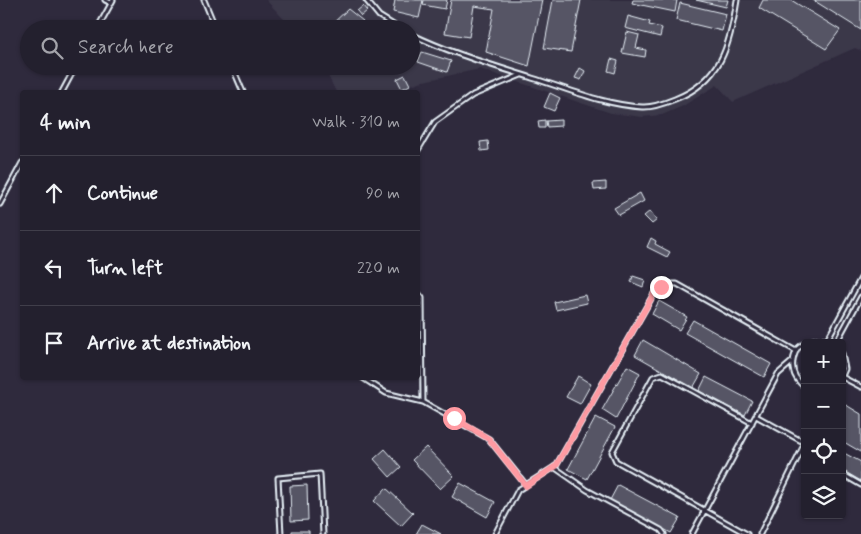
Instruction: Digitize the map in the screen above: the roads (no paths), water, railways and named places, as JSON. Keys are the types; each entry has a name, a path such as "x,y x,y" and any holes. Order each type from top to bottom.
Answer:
{"lane":[{"path":"102,20 112,2 105,0"},
{"path":"204,0 212,20"},
{"path":"366,0 379,16 385,20"},
{"path":"420,38 442,48 593,98 644,107 667,102 689,93 708,80 720,65 737,0"},
{"path":"420,147 435,122 472,96 522,74"},
{"path":"63,90 71,75"},
{"path":"236,75 242,90"},
{"path":"0,204 20,167"},
{"path":"828,339 861,278"},
{"path":"495,534 518,490 554,466 656,290 661,287 677,284 796,351"},
{"path":"420,296 422,298 423,402"},
{"path":"836,339 861,297"},
{"path":"801,346 796,351 793,361 794,375 802,384"},
{"path":"692,534 778,374 793,361"},
{"path":"747,534 616,461 612,452 653,377 662,374 752,423"},
{"path":"846,378 861,387"},
{"path":"366,380 386,393 423,402 489,439 526,486"},
{"path":"756,416 801,441"},
{"path":"760,534 800,451"},
{"path":"554,466 588,490 662,530 664,534"},
{"path":"281,534 278,478 320,474 323,534"},
{"path":"846,476 861,485"}]}
